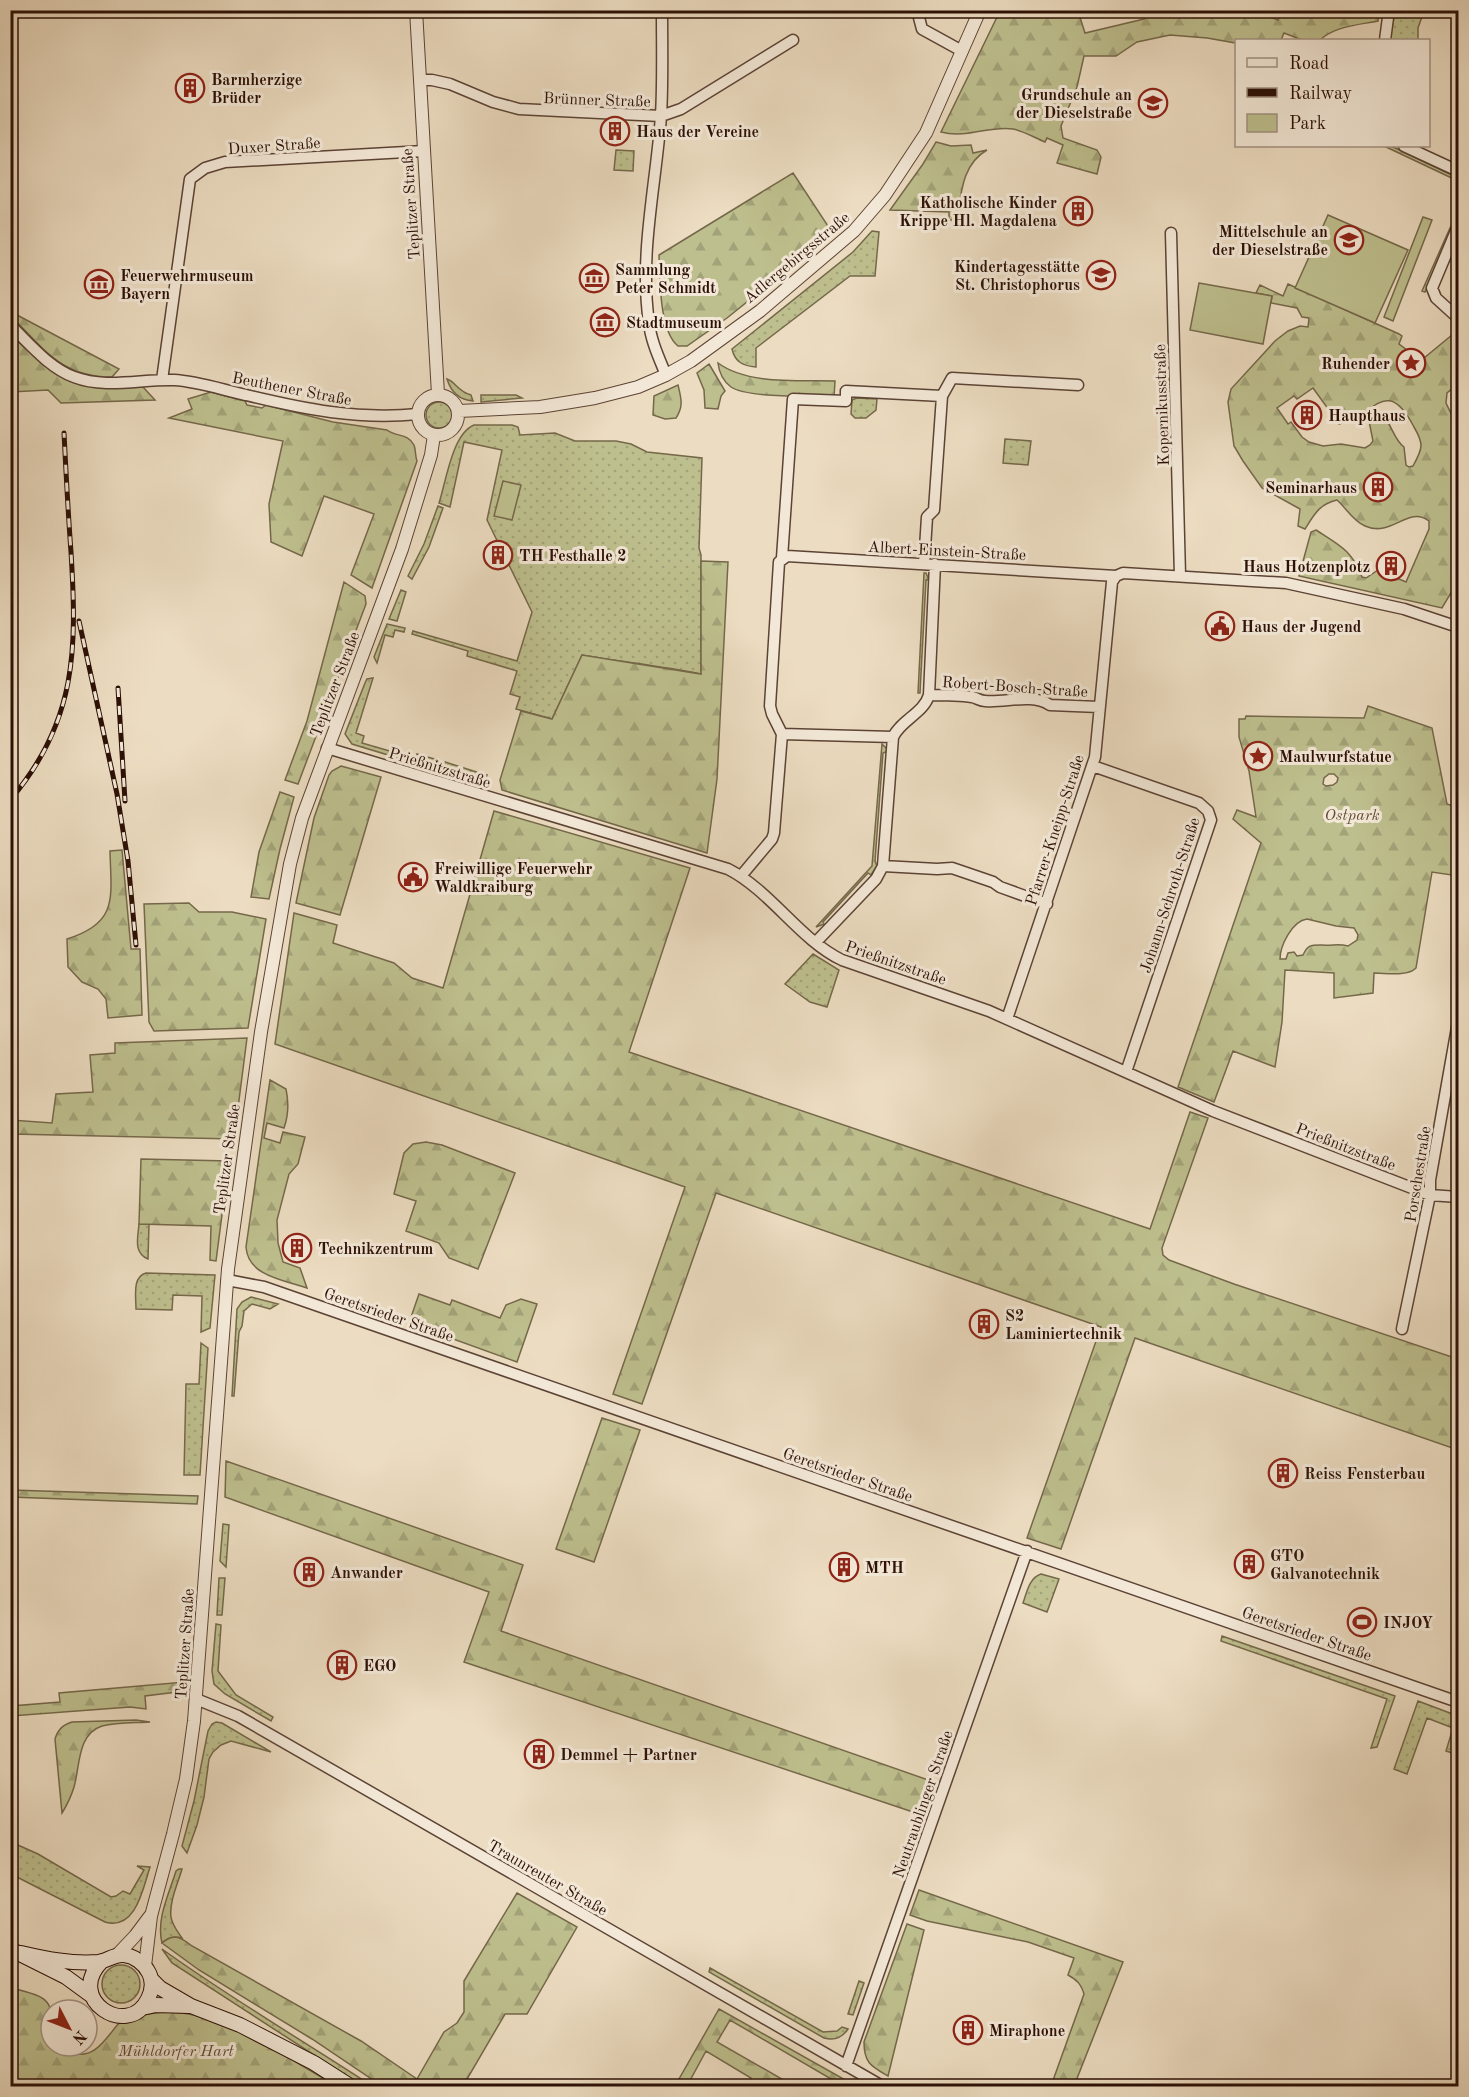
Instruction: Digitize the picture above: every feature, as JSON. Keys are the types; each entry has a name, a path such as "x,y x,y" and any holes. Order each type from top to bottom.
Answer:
{"main road":[{"path":"16,1951 66,1977 92,1996 100,2008 113,2015 128,2015 142,2008 156,2005 191,2006"},
{"path":"16,1951 62,1962 102,1961 117,1955 130,1956 141,1962 160,1988 191,2006 240,2025 314,2063 350,2086"},
{"path":"92,1996 90,1981 102,1961"},
{"path":"142,2008 149,1998 148,1973"}],"street":[{"name":"Teplitzer Straße","path":"416,10 438,394"},
{"path":"662,10 661,116 649,222 646,278 649,323 657,356 666,375"},
{"path":"917,10 922,29 962,51"},
{"name":"Adlergebirgsstraße","path":"459,411 517,409 565,404 629,390 666,375 691,361 760,311 833,251 869,215 926,133 980,10"},
{"path":"1385,39 1389,10"},
{"name":"Brünner Straße","path":"420,80 450,84 519,110 661,116 681,109 794,40"},
{"path":"1406,147 1458,171"},
{"name":"Duxer Straße","path":"162,380 190,179 206,168 225,162 424,151"},
{"path":"1458,226 1432,288 1436,298 1458,318"},
{"name":"Kopernikusstraße","path":"1171,233 1180,576"},
{"name":"Beuthener Straße","path":"10,325 53,365 80,380 112,383 185,381 336,414 385,416 418,414"},
{"path":"816,942 876,879 883,866 893,737 897,730 924,704 929,695 930,564 927,517 934,510 942,396 952,378 1078,385"},
{"path":"741,876 774,836 782,734 770,706 793,399 846,402 846,391 942,396"},
{"path":"438,394 452,399 459,411 453,430 446,434 434,435 422,428 418,414 419,408 427,398 438,394"},
{"name":"Teplitzer Straße","path":"148,1973 153,1910 186,1779 196,1699 227,1280 261,1032 282,905 295,841 327,748 402,549 431,455 434,435"},
{"name":"Albert-Einstein-Straße","path":"780,560 787,556 1116,576"},
{"path":"1116,576 1124,573 1286,583 1404,609 1458,627"},
{"name":"Pfarrer-Kneipp-Straße","path":"1007,1018 1093,766 1112,582 1116,576"},
{"name":"Robert-Bosch-Straße","path":"929,695 974,697 981,701 1005,702 1011,699 1043,701 1050,705 1099,707"},
{"path":"782,734 893,737"},
{"name":"Prießnitzstraße","path":"327,748 714,864 741,876 827,952 842,960 1007,1018 1213,1111 1430,1195 1458,1197"},
{"name":"Johann-Schroth-Straße","path":"1093,766 1199,803 1208,811 1211,820 1126,1072"},
{"path":"883,866 952,868 1047,904"},
{"name":"Porschestraße","path":"1402,1329 1430,1195 1430,1180 1458,1023"},
{"name":"Geretsrieder Straße","path":"227,1280 264,1287 1458,1702"},
{"name":"Neutraublinger Straße","path":"846,2066 1027,1551"},
{"name":"Traunreuter Straße","path":"196,1699 246,1721 882,2086"},
{"name":"Teplitzer Straße","path":"117,1955 146,1923 153,1910"}],"green space":[{"path":"1000,11 1078,11 1085,33 1144,19 1151,11 1254,11 1278,20 1282,11 1379,11 1378,21 1340,29 1321,39 1299,39 1284,33 1281,39 1235,39 1235,43 1170,35 1137,42 1116,56 1084,56 1077,87 1061,126 1063,138 1097,150 1101,157 1097,174 1057,163 1063,145 1047,138 1045,142 1021,131 1004,128 960,134 941,132"},
{"path":"1395,11 1424,11 1418,28 1418,39 1390,39"},
{"path":"936,142 951,146 971,145 973,153 987,150 972,163 964,180 957,220 949,220 949,212 890,210 923,164"},
{"path":"1386,147 1393,147 1458,178 1458,181"},
{"path":"616,150 634,151 633,171 614,170"},
{"path":"793,173 828,226 830,235 727,318 687,346 678,346 667,329 664,317 660,290 659,255"},
{"path":"1458,210 1458,217 1425,292 1422,291"},
{"path":"1328,215 1408,250 1375,323 1295,288"},
{"path":"1423,217 1432,220 1393,321 1384,317"},
{"path":"872,231 879,232 875,276 850,276 756,348 756,367 747,366 737,360 732,349 853,252"},
{"path":"1199,283 1272,296 1263,344 1190,330"},
{"path":"1288,284 1399,334 1402,336 1399,344 1418,358 1424,358 1458,330 1458,384 1447,393 1446,403 1458,428 1458,490 1453,499 1455,506 1458,507 1458,581 1442,608 1299,576 1311,532 1316,530 1349,554 1362,577 1366,578 1378,570 1406,582 1429,529 1429,521 1421,517 1414,517 1375,529 1357,521 1337,500 1321,507 1305,529 1298,526 1300,509 1262,488 1243,461 1234,446 1228,402 1231,389 1275,341 1288,331 1300,326 1308,327 1309,318 1302,317 1297,308 1271,303 1272,296 1256,293 1260,285 1283,296","holes":["1313,388 1339,424 1351,420 1380,403 1387,401 1396,403 1404,411 1419,438 1421,446 1419,455 1413,466 1406,465 1404,447 1380,414 1369,421 1373,441 1365,448 1341,444 1323,446 1309,442 1302,437 1291,422 1288,424 1277,408 1294,396 1297,399"]},
{"path":"17,315 119,369 112,377 94,376 66,366 44,350 11,316"},
{"path":"10,334 42,363 69,380 99,387 143,387 155,400 61,403 48,390 11,392"},
{"path":"718,363 730,370 759,378 835,381 834,397 765,395 739,391 726,382 720,373"},
{"path":"709,364 725,391 721,396 718,409 705,408 704,390 697,373"},
{"path":"447,379 471,395 473,401 456,394"},
{"path":"678,385 681,406 676,418 665,419 653,415 654,396"},
{"path":"211,392 245,401 247,405 262,408 266,405 333,422 387,430 411,441 415,447 417,461 372,588 351,575 374,514 324,496 302,556 271,542 269,504 283,441 169,418 192,409 188,399"},
{"path":"481,395 516,395 522,398 481,402"},
{"path":"856,398 877,399 876,410 866,418 855,418 851,414 852,400"},
{"path":"439,402 448,406 452,415 448,424 439,428 430,424 426,415 430,406"},
{"path":"474,425 512,425 518,427 520,435 555,433 575,441 616,441 631,444 647,452 702,458 699,548 701,555 701,674 582,655 552,719 516,709 520,697 510,694 517,671 467,656 468,651 412,634 413,631 517,661 532,612 487,520 502,450 464,442 450,507 439,503 455,448 466,430"},
{"path":"1005,439 1031,441 1028,465 1003,463"},
{"path":"503,481 521,485 512,520 494,516"},
{"path":"438,506 443,508 429,547 412,579 408,576 424,544"},
{"path":"701,561 728,562 717,779 707,853 502,790 500,780 521,711 552,719 582,655 701,674"},
{"path":"924,573 929,580 926,580 920,693 918,693"},
{"path":"344,582 365,596 366,604 298,784 285,780 307,721"},
{"path":"401,590 406,592 397,621 389,619"},
{"path":"387,624 405,628 404,632 395,630 393,637 385,635 377,663 374,657"},
{"path":"373,678 356,733 364,736 362,743 400,754 398,758 352,744 345,734 367,679"},
{"name":"Ostpark","path":"1368,706 1432,728 1447,804 1458,808 1458,876 1432,872 1416,968 1402,974 1374,973 1373,993 1334,998 1334,973 1285,970 1282,1022 1275,1067 1233,1051 1214,1102 1178,1087 1261,843 1233,819 1237,810 1256,817 1249,771 1239,737 1239,719 1245,719 1246,716 1364,718","holes":["1329,774 1334,774 1338,778 1333,785 1326,786 1323,784 1324,778","1307,919 1354,928 1358,935 1357,940 1348,946 1313,945 1303,955 1288,953 1286,959 1280,959 1282,948 1292,929 1296,924"]},
{"path":"882,744 887,749 883,753 875,861 877,866 871,875 868,873 823,922 824,924 816,927 872,866"},
{"path":"417,754 438,760 435,771 415,762"},
{"path":"442,761 487,775 486,778 477,784 438,772"},
{"path":"341,766 381,777 340,915 296,903 314,818 329,775"},
{"path":"280,792 294,797 269,899 251,897 259,852"},
{"path":"494,811 690,868 629,1052 1150,1229 1190,1112 1208,1118 1162,1248 1163,1255 1169,1260 1234,1284 1458,1359 1458,1450 1135,1338 1061,1549 1027,1538 1101,1327 716,1193 642,1404 613,1394 685,1187 275,1044 294,913 337,925 333,943 394,963 412,978 443,988"},
{"path":"122,850 131,949 140,949 142,1015 108,1018 106,999 98,989 82,982 68,967 67,939 84,933 104,916 111,895 110,851"},
{"path":"189,903 199,912 232,912 266,919 248,1028 154,1031 149,1022 144,904"},
{"path":"813,954 839,970 827,1007 810,1002 785,984"},
{"path":"247,1038 234,1139 11,1134 11,1120 52,1123 56,1094 93,1092 90,1055 115,1053 115,1043"},
{"path":"270,1080 286,1089 288,1113 284,1128 267,1123 264,1138 280,1143 283,1132 305,1137 298,1164 289,1174 277,1220 278,1243 283,1262 300,1268 307,1288 260,1271 248,1257 246,1247"},
{"path":"426,1142 442,1145 515,1173 478,1269 449,1258 439,1243 406,1231 416,1201 394,1194 404,1153 413,1144"},
{"path":"141,1159 229,1161 216,1261 210,1260 211,1226 139,1224"},
{"path":"139,1224 149,1224 148,1259 138,1249"},
{"path":"146,1273 215,1275 210,1328 201,1332 202,1296 173,1295 172,1310 136,1309 137,1283 139,1278"},
{"path":"419,1294 450,1305 452,1300 500,1318 506,1305 521,1299 537,1304 517,1362 409,1323"},
{"path":"251,1297 278,1304 270,1309 252,1304 244,1311 239,1332 234,1396 232,1396 237,1309 242,1302"},
{"path":"201,1343 208,1348 200,1475 184,1475 186,1384 199,1384"},
{"path":"602,1418 640,1430 594,1562 556,1549"},
{"path":"226,1461 523,1565 501,1631 934,1782 922,1815 464,1662 489,1592 225,1497"},
{"path":"11,1490 198,1496 197,1504 11,1497"},
{"path":"223,1524 229,1525 226,1567 220,1561"},
{"path":"1041,1574 1059,1579 1047,1612 1023,1603 1031,1582"},
{"path":"219,1578 225,1578 222,1615 217,1615"},
{"path":"216,1624 221,1625 218,1671 236,1695 273,1717 271,1721 225,1694 214,1684 212,1671"},
{"path":"1222,1636 1395,1696 1377,1747 1371,1748 1387,1699 1221,1641"},
{"path":"185,1682 185,1691 145,1696 146,1709 130,1707 11,1716 11,1706 60,1702 59,1693"},
{"path":"1418,1701 1458,1716 1458,1755 1446,1751 1453,1728 1427,1718 1407,1774 1394,1769"},
{"path":"136,1720 150,1722 102,1726 88,1736 81,1752 73,1791 62,1813 55,1739 59,1730 72,1722"},
{"path":"216,1722 222,1723 271,1752 231,1741 221,1745 213,1752 209,1759 204,1797 197,1825 187,1853 182,1846 208,1731"},
{"path":"11,1842 38,1854 111,1897 123,1891 130,1894 144,1870 137,1866 150,1867 141,1896 131,1914 116,1923 105,1922 11,1874"},
{"path":"182,1869 173,1899 171,1917 182,1938 167,1939 162,1943 162,1916 176,1871"},
{"path":"919,1890 1123,1962 1074,2086 1051,2086 1084,1994 1078,1983 1068,1975 1074,1958 1028,1942 927,1921 910,1915"},
{"path":"517,1893 577,1927 527,2014 505,2014 463,2086 382,2086 312,2039 199,1970 162,1943 173,1937 184,1940 361,2041 417,2079 444,2032 457,2023 464,2012 464,1981"},
{"path":"907,1924 924,1930 888,2076 867,2059 864,2042"},
{"path":"162,1949 372,2086 362,2086 172,1963"},
{"path":"121,1965 135,1970 140,1984 135,1998 121,2003 107,1998 102,1984 107,1970"},
{"path":"710,1968 823,2032 837,2031 842,2027 848,2029 838,2038 824,2038 709,1972"},
{"path":"859,1981 864,1983 853,2015 848,2014"},
{"name":"Mühldorfer Hart","path":"11,1988 40,1998 39,2058 99,2058 99,2047 119,2023 151,2014 182,2013 220,2023 241,2032 336,2086 11,2086"},
{"path":"719,2009 856,2086 843,2086 730,2020 717,2042 794,2086 746,2086 751,2078 706,2051 687,2086 675,2086"}],"railway":[{"path":"10,800 32,771 49,742 68,683 72,653 73,587 64,433"},
{"path":"79,621 117,794 128,861 136,945"},
{"path":"118,688 125,801"}],"place":[{"name":"Barmherzige Brüder","path":"190,88"},
{"name":"Grundschule an der Dieselstraße","path":"1153,103"},
{"name":"Haus der Vereine","path":"615,131"},
{"name":"Katholische Kinder Krippe Hl. Magdalena","path":"1078,211"},
{"name":"Mittelschule an der Dieselstraße","path":"1349,240"},
{"name":"Kindertagesstätte St. Christophorus","path":"1101,275"},
{"name":"Sammlung Peter Schmidt","path":"594,278"},
{"name":"Feuerwehrmuseum Bayern","path":"99,284"},
{"name":"Stadtmuseum","path":"605,322"},
{"name":"Ruhender","path":"1411,363"},
{"name":"Haupthaus","path":"1307,415"},
{"name":"Seminarhaus","path":"1378,487"},
{"name":"TH Festhalle 2","path":"498,555"},
{"name":"Haus Hotzenplotz","path":"1391,566"},
{"name":"Haus der Jugend","path":"1220,626"},
{"name":"Maulwurfstatue","path":"1258,756"},
{"name":"Freiwillige Feuerwehr Waldkraiburg","path":"413,877"},
{"name":"Technikzentrum","path":"297,1248"},
{"name":"S2 Laminiertechnik","path":"984,1324"},
{"name":"Reiss Fensterbau","path":"1283,1473"},
{"name":"GTO Galvanotechnik","path":"1249,1564"},
{"name":"MTH","path":"844,1567"},
{"name":"Anwander","path":"309,1572"},
{"name":"INJOY","path":"1362,1622"},
{"name":"EGO","path":"342,1665"},
{"name":"Demmel + Partner","path":"539,1754"},
{"name":"Miraphone","path":"968,2030"}]}
